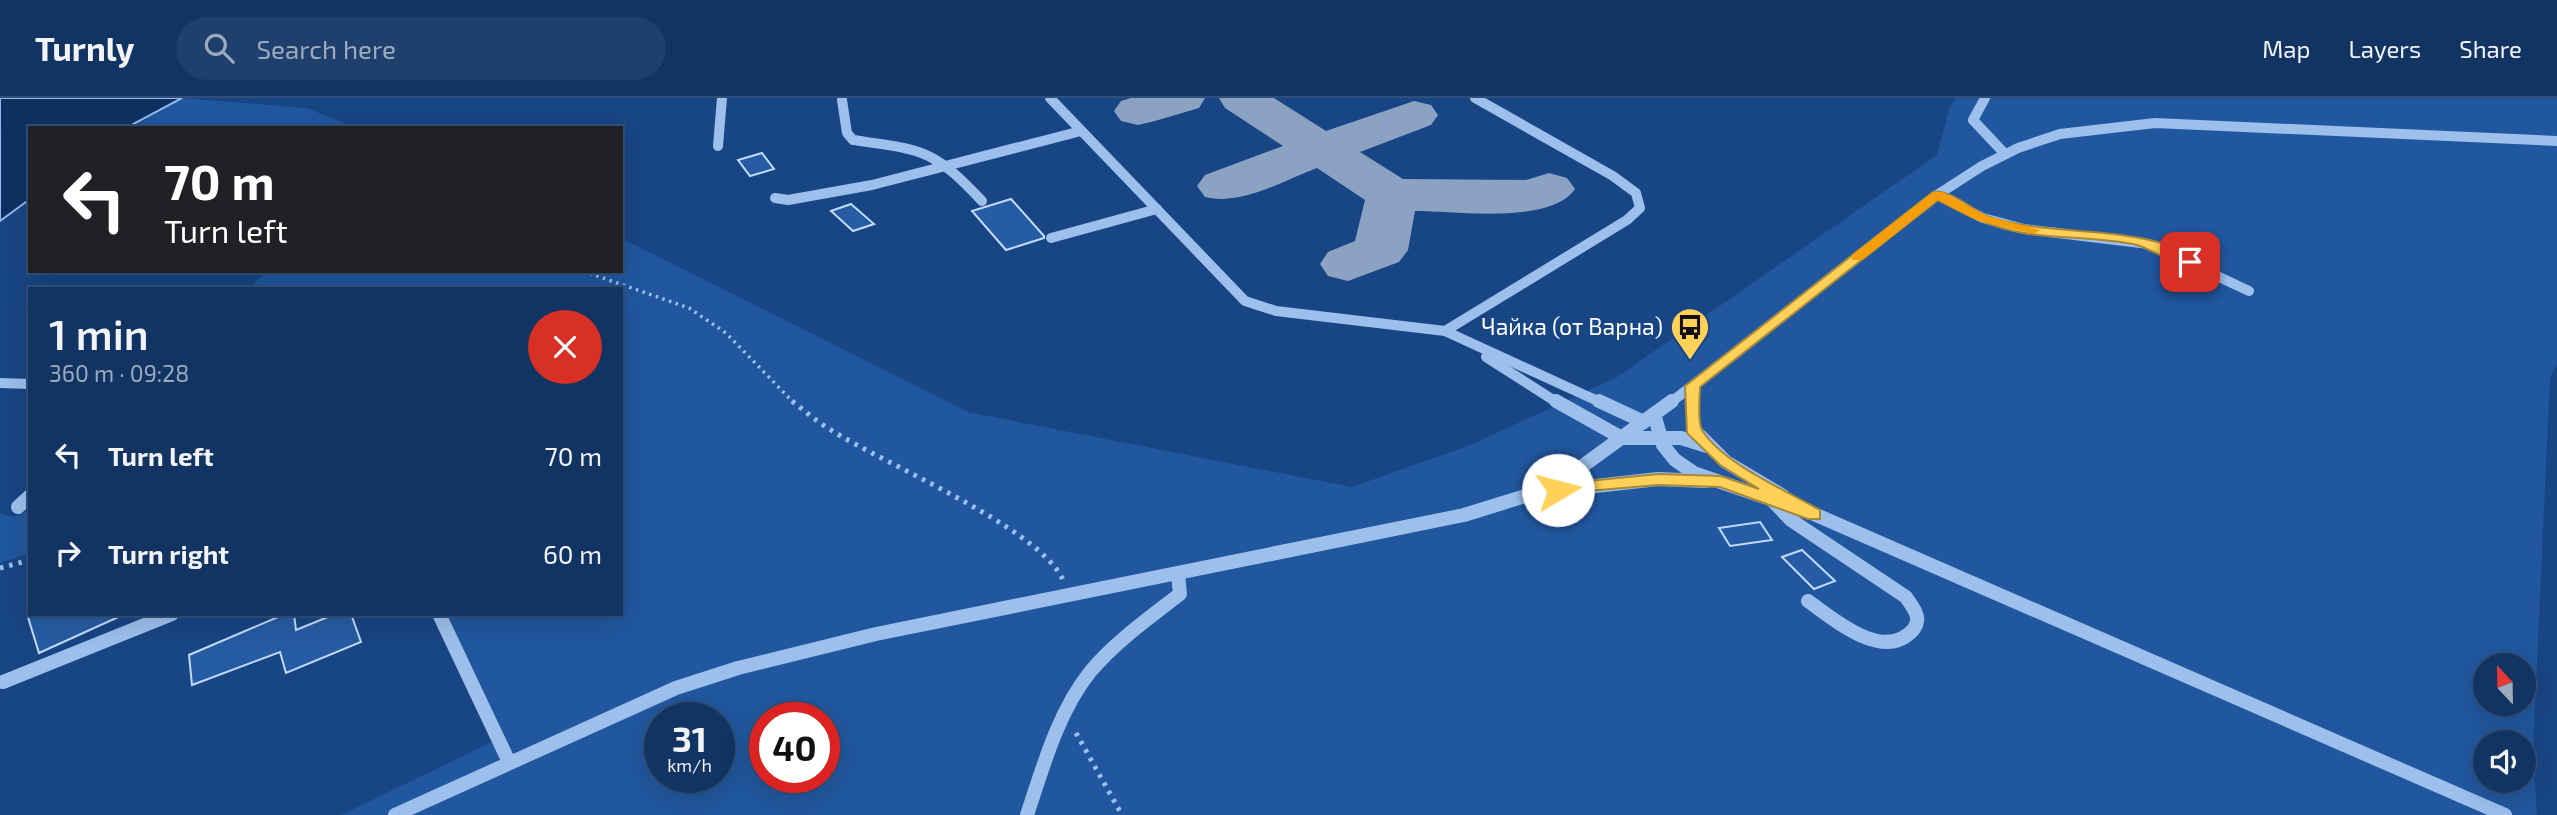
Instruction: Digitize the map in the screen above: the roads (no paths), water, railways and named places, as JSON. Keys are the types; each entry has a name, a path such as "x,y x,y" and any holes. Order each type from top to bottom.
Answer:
{"street":[{"path":"718,146 722,98"},
{"path":"1050,98 1245,301 1257,307 1445,331 1649,418 1675,460 1695,473 1814,514 2505,815"},
{"path":"1445,331 1627,220 1640,208 1636,193 1613,176 1475,98"},
{"path":"1984,98 1973,120 2005,154"},
{"path":"842,100 846,132 853,140 921,150 948,166 982,201"},
{"path":"1535,493 1584,465 1693,386 1937,195 2005,154 2074,131 2126,125 2200,123 2557,141"},
{"path":"775,198 788,200 821,195 948,166 1081,131"},
{"path":"1937,195 1983,218 2024,229 2149,244 2249,291"},
{"path":"1051,238 1157,209"},
{"path":"1445,331 1571,411 1622,438 1659,436 1707,446"},
{"path":"0,383 28,384"},
{"path":"1693,386 1693,429 1707,446 1726,461 1814,514"},
{"path":"395,815 676,688 738,668 876,634 1464,515 1535,493 1658,480 1721,481"},
{"path":"18,507 28,498"},
{"path":"1771,498 1791,520 1906,597 1918,616 1917,625 1903,638 1879,640 1852,631 1808,601"},
{"path":"1027,815 1050,748 1082,684 1122,642 1180,594 1178,574"},
{"path":"3,682 167,616"},
{"path":"440,616 509,762"}],"place":[{"name":"Чайка (от Варна)","path":"1690,361"}]}
